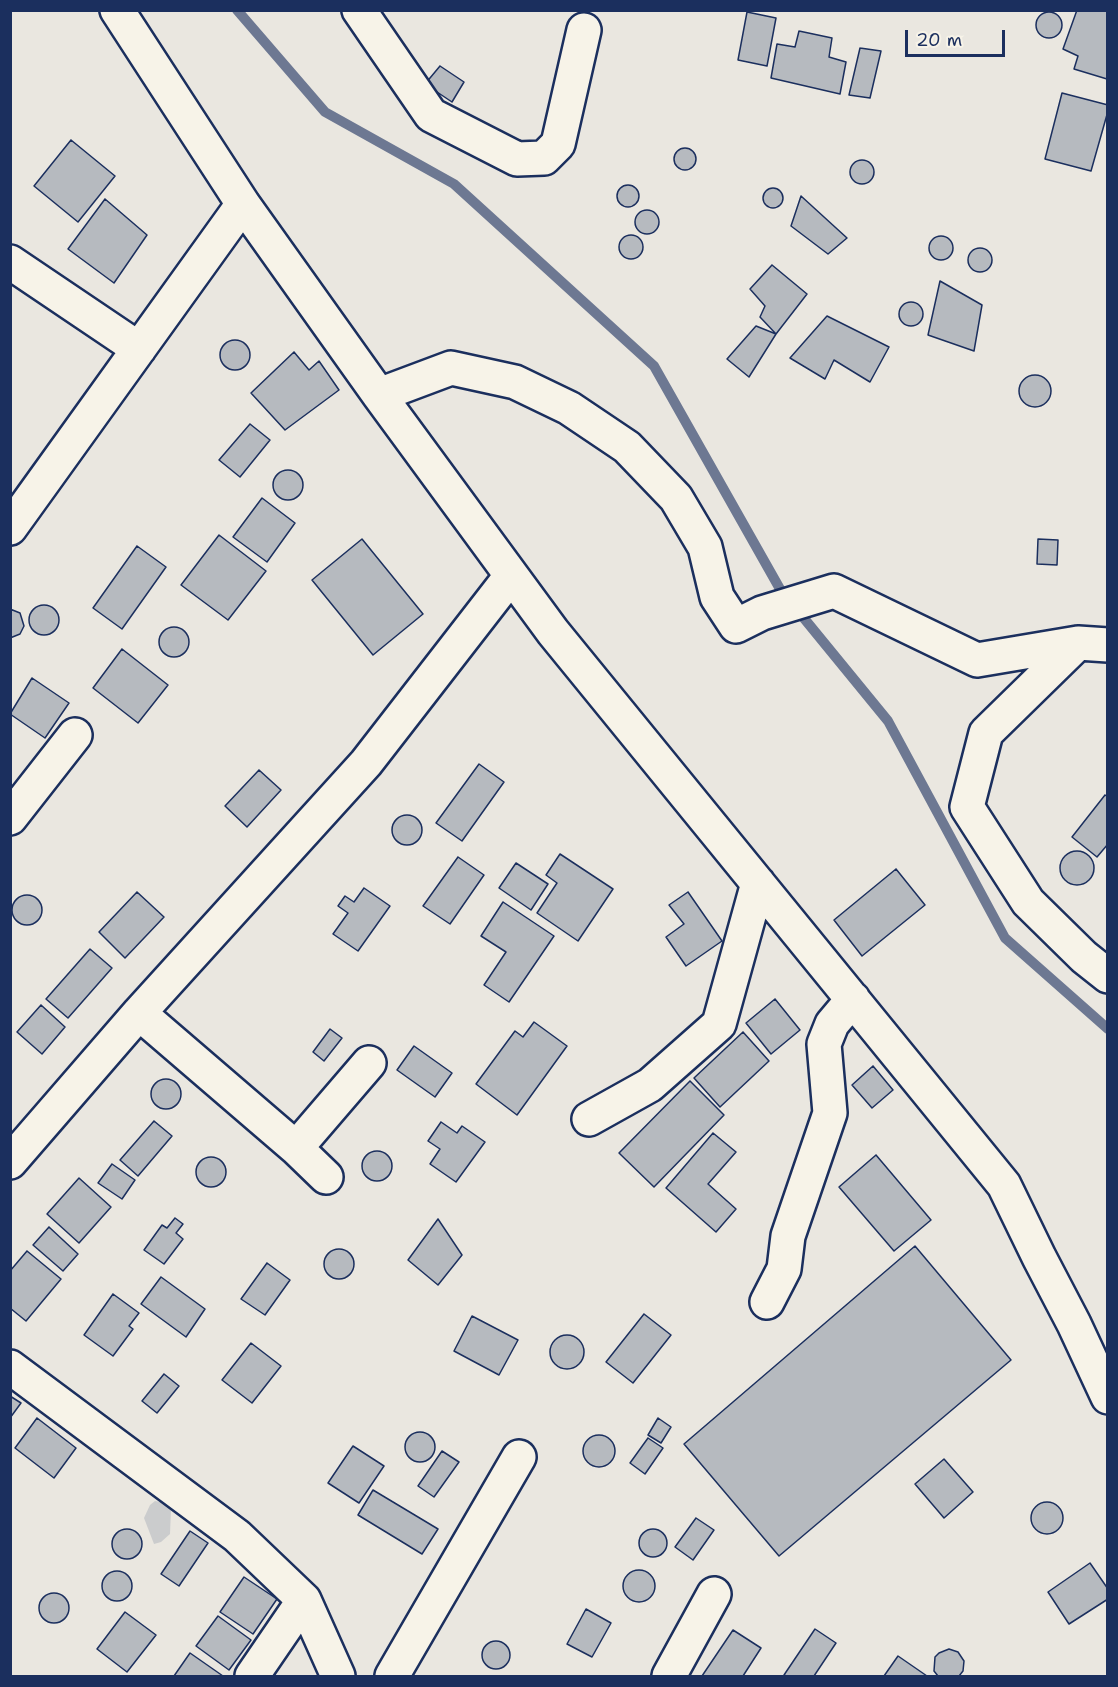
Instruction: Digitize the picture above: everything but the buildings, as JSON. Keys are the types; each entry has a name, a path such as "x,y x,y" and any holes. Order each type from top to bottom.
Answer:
{"street":[{"path":"117,10 243,204 379,395 553,632 1004,1185 1074,1324 1107,1397"},
{"path":"358,10 431,115 517,159 544,158 558,144 584,30"},
{"path":"10,528 243,204"},
{"path":"10,262 139,349"},
{"path":"379,395 451,368 515,382 569,408 627,447 676,498 705,548 717,597 736,626 762,613 834,591 977,660 1093,644"},
{"path":"10,1162 139,1013 366,763 511,576"},
{"path":"1093,644 986,734 968,807 1028,902 1084,957 1107,976"},
{"path":"10,818 75,735"},
{"path":"589,1119 650,1085 719,1024 758,883"},
{"path":"767,1302 784,1269 788,1236 830,1113 824,1044 832,1024 853,999"},
{"path":"139,1013 296,1148 326,1178"},
{"path":"296,1148 369,1063"},
{"path":"10,1367 237,1536 304,1600 338,1677"},
{"path":"392,1677 519,1457"},
{"path":"669,1677 714,1594"},
{"path":"252,1677 304,1600"}],"shaded area":[{"path":"155,1501 165,1503 171,1509 170,1534 161,1542 154,1544 144,1518 150,1505"}],"waterway":[{"path":"237,10 325,112 454,184 654,366 780,589 888,721 1005,938 1108,1029"}]}
